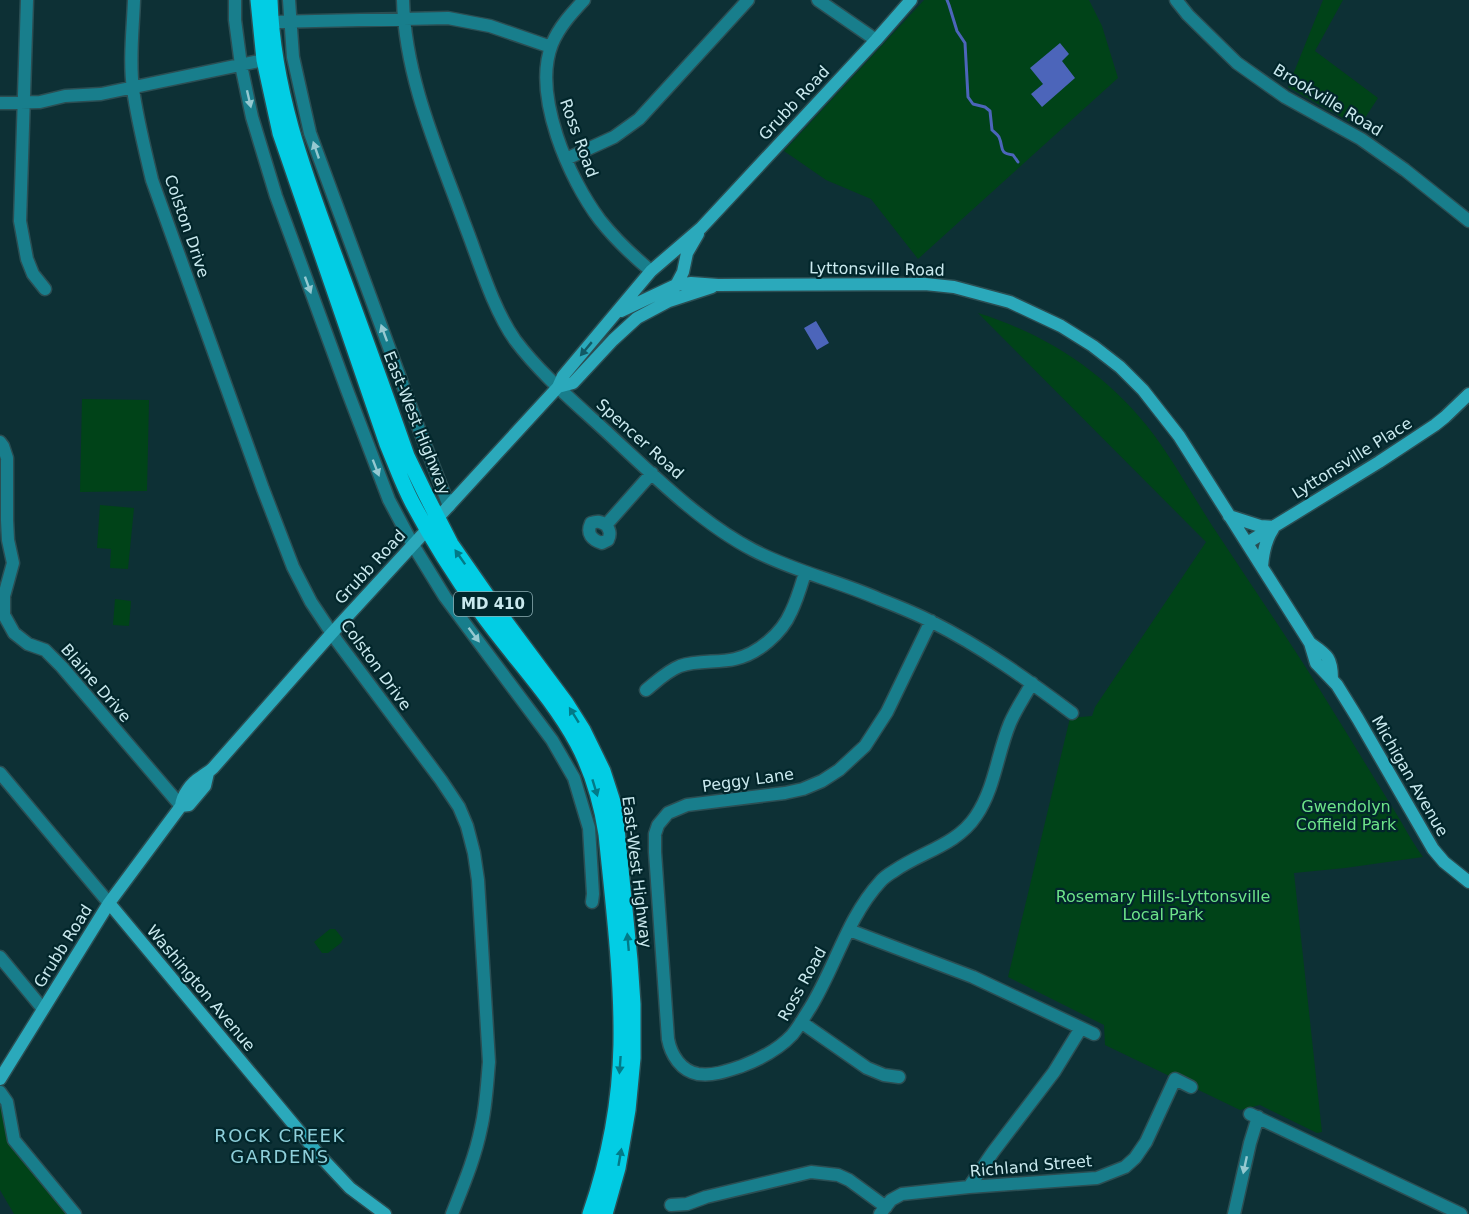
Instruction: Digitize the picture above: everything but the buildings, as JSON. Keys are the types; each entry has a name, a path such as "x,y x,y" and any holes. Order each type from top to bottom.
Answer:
{"main road":[{"name":"East-West Highway","path":"258,0 264,60 279,133 387,444 404,486 432,524 451,544 566,703 583,730 603,771 615,808 630,960 633,1058 628,1110 618,1168 606,1214"},
{"name":"East-West Highway","path":"270,0 275,61 294,141 432,524 459,581 577,743 595,785 603,814 619,977 621,1046 614,1120 607,1156 590,1214"}],"street":[{"path":"27,0 20,221 27,259 33,274 45,290"},
{"name":"Colston Drive","path":"134,0 133,88 152,180 293,567 311,602 441,780 459,807 467,826 478,880 489,1062 480,1131 452,1214"},
{"path":"235,0 235,20 241,65 252,117 276,196 383,485 413,545 445,597 552,740 574,778 589,828 592,902"},
{"name":"East-West Highway","path":"289,0 293,57 310,133 449,506"},
{"name":"Spencer Road","path":"403,0 411,63 422,108 484,276 504,321 529,357 558,387 652,473 706,520 729,536 754,551 805,573 876,597 931,621 1032,683 1072,713"},
{"name":"Ross Road","path":"584,0 564,22 551,47 547,65 547,99 552,121 566,159 582,192 599,219 651,272"},
{"path":"566,159 614,137 639,119 748,0"},
{"path":"818,0 876,40"},
{"name":"Grubb Road","path":"0,1079 109,903 181,806 189,805 205,786 208,773 332,633 558,387 563,376 651,272 702,228 911,0"},
{"name":"Brookville Road","path":"1176,0 1180,7 1237,63 1285,96 1361,139 1406,170 1469,221"},
{"path":"271,22 448,18 470,21 513,33 551,47"},
{"path":"0,103 40,102 65,96 101,94 264,60"},
{"name":"Grubb Road","path":"558,387 573,383 612,340 637,318 669,301 683,272 687,254 702,228"},
{"name":"Lyttonsville Road","path":"618,313 676,285 691,283 718,285 925,284 954,287 1010,302 1061,326 1093,346 1120,367 1143,390 1179,436 1247,543"},
{"name":"Lyttonsville Road","path":"669,301 718,285"},
{"name":"Lyttonsville Place","path":"1247,543 1398,450 1435,425 1469,394"},
{"name":"Blaine Drive","path":"0,442 7,458 8,540 13,563 4,596 4,615 14,633 28,644 45,650 62,667 181,806"},
{"path":"606,525 652,473"},
{"path":"1229,516 1251,524 1274,527 1267,538 1262,567"},
{"name":"Michigan Avenue","path":"1247,543 1310,643 1327,655 1332,669 1332,679 1358,719 1433,849 1444,862 1469,882"},
{"path":"646,690 667,673 681,666 736,659 753,652 769,641 791,614 805,573"},
{"name":"Peggy Lane","path":"656,852 655,834 658,825 668,813 687,805 803,789 822,781 838,770 865,746 887,712 931,621"},
{"name":"Ross Road","path":"656,852 670,1048 681,1066 694,1073 707,1075 721,1073 753,1062 783,1044 801,1022 821,990 862,905 881,880 903,865 950,842 961,834 976,817 989,792 1010,723 1032,683"},
{"name":"Washington Avenue","path":"0,773 320,1156 350,1188 385,1214"},
{"name":"East-West Highway","path":"590,851 608,849"},
{"path":"849,930 973,977 1094,1034"},
{"path":"0,957 43,1009"},
{"path":"801,1022 867,1068 884,1075 899,1077"},
{"path":"969,1187 1054,1072 1081,1028"},
{"name":"Richland Street","path":"883,1210 891,1200 902,1194 1097,1178 1125,1167 1135,1158 1146,1142 1175,1079 1191,1087"},
{"path":"0,1092 7,1102 14,1140 75,1214"},
{"path":"1234,1214 1254,1115 1461,1214"},
{"path":"671,1205 687,1204 706,1197 811,1172 838,1175 849,1180 883,1210"}],"green space":[{"path":"924,0 1089,0 1102,26 1118,78 918,259 871,199 826,180 784,151"},
{"path":"1323,0 1343,0 1315,51 1378,98 1359,127 1288,87"},
{"name":"Rosemary Hills-Lyttonsville Local Park","path":"978,313 1029,333 1075,360 1117,394 1154,435 1339,720 1423,857 1294,873 1322,1132 1317,1133 1260,1105 1240,1110 1105,1045 1104,1025 1008,977 1070,718 1092,716 1095,707 1206,542"},
{"path":"82,399 149,400 147,491 80,492"},
{"path":"100,505 134,508 128,569 110,568 111,549 97,548"},
{"path":"115,599 131,601 129,626 113,625"},
{"path":"330,929 335,929 343,939 328,953 322,953 314,942"},
{"path":"0,1103 3,1103 9,1140 70,1214 14,1214 0,1190"}],"water":[{"path":"1060,43 1069,54 1062,61 1075,78 1042,107 1031,94 1043,84 1030,68"},
{"path":"816,321 829,343 817,350 804,328"}],"waterway":[{"path":"947,0 957,31 965,43 968,97 973,104 990,111 992,130 999,137 1003,151 1013,155 1018,162"}],"district":[{"name":"ROCK CREEK GARDENS","path":"280,1145"}],"park label":[{"name":"Gwendolyn Coffield Park","path":"1346,815"}]}
